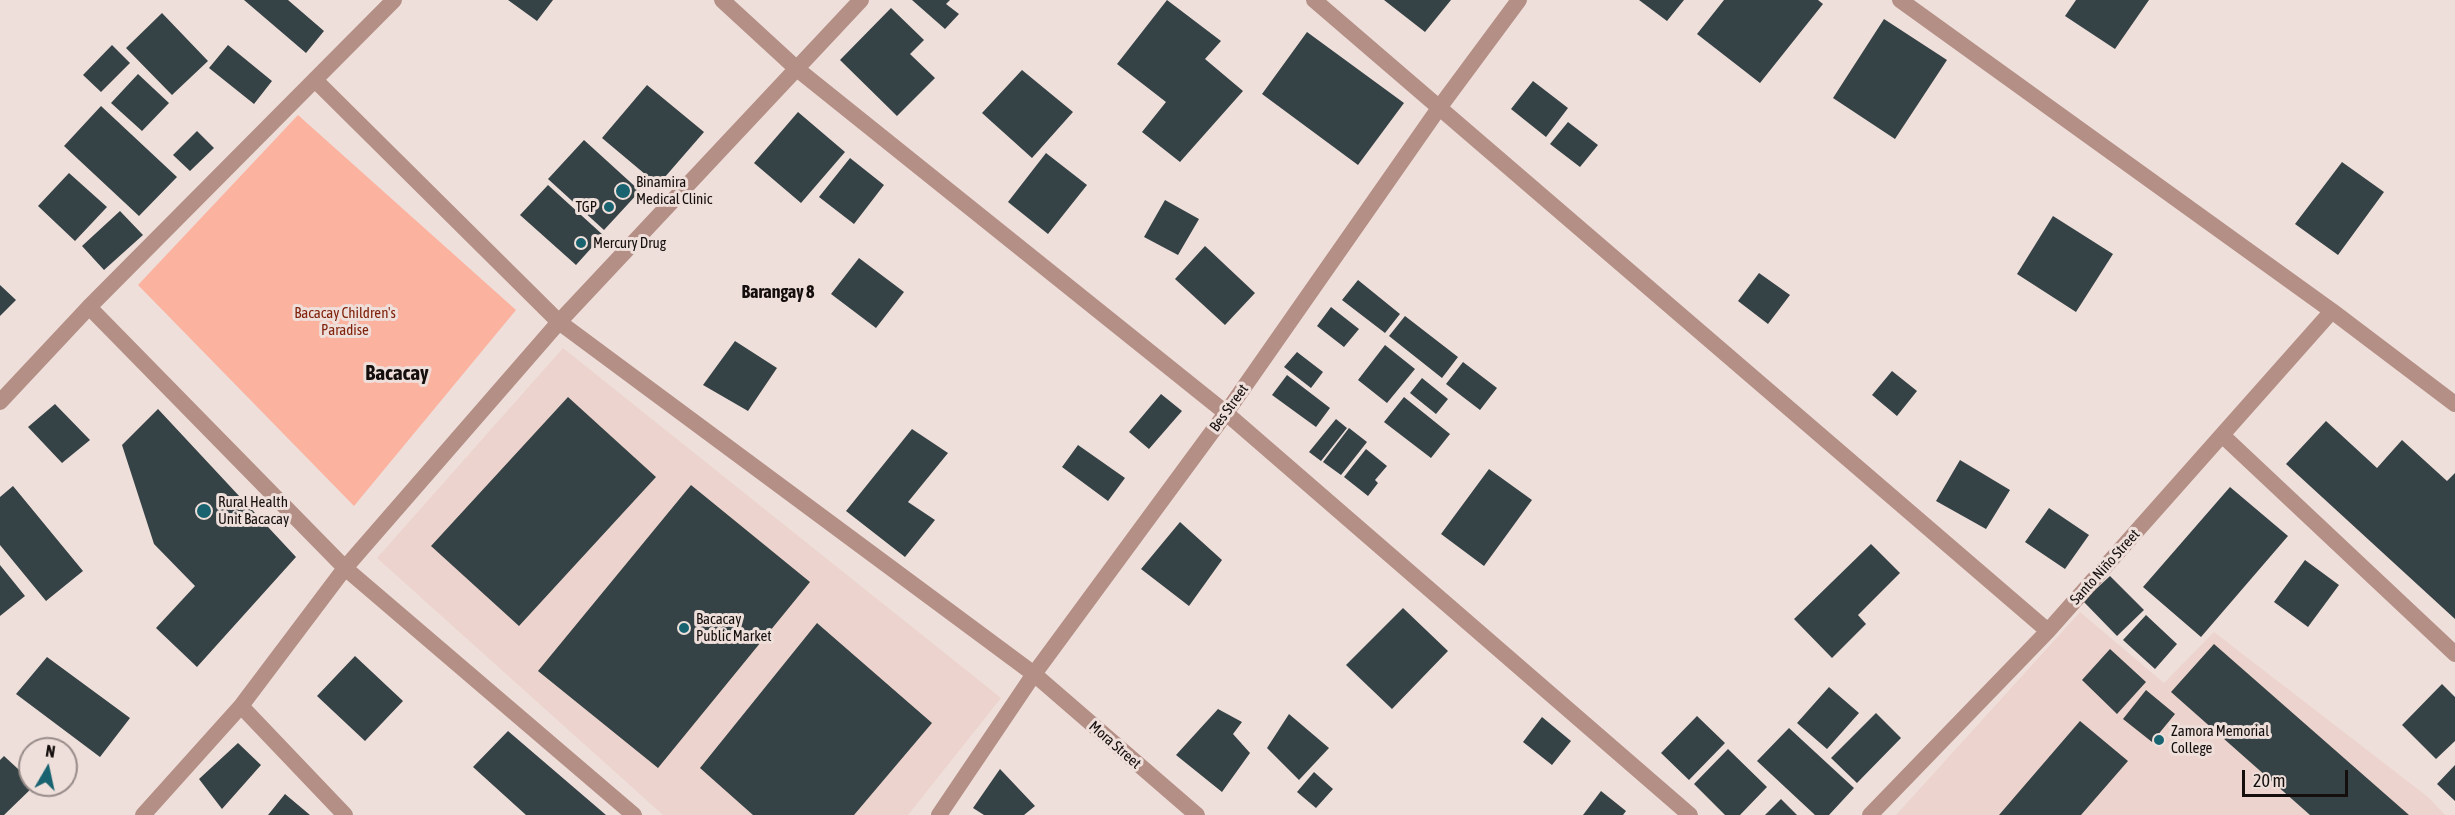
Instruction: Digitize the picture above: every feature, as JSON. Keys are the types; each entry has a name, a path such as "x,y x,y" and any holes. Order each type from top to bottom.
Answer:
{"street":[{"path":"0,402 89,307 394,0"},
{"path":"722,0 797,69 1226,413 1690,815"},
{"path":"142,815 241,706 345,568 560,322 861,0"},
{"path":"1314,0 2049,631"},
{"name":"Bes Street","path":"939,815 1034,674 1226,413 1439,108 1519,0"},
{"path":"1900,0 2332,311 2455,404"},
{"name":"Mora Street","path":"315,80 560,322 1034,674 1197,815"},
{"path":"89,307 345,568 634,815"},
{"name":"Santo Niño Street","path":"1870,815 2049,631 2332,311"},
{"path":"2222,435 2455,654"},
{"path":"241,706 345,815"}],"shaded area":[{"name":"Bacacay Public Market","path":"563,348 1001,698 908,815 663,815 377,558"},
{"name":"Zamora Memorial College","path":"2080,612 2164,683 2214,632 2428,797 2445,815 1896,815"}],"green space":[{"name":"Bacacay Children's Paradise","path":"298,115 516,310 354,506 138,285"}],"building":[{"path":"244,0 288,0 324,31 306,53"},
{"path":"508,0 553,0 537,21"},
{"path":"912,0 950,0 946,4 959,14 945,29"},
{"path":"1167,0 1221,41 1205,59 1243,91 1180,162 1142,132 1166,102 1117,64"},
{"path":"1384,0 1451,0 1425,32"},
{"path":"1639,0 1684,0 1667,21"},
{"path":"1724,0 1818,0 1823,4 1760,83 1697,34"},
{"path":"2076,0 2149,0 2115,49 2065,16"},
{"path":"891,8 924,40 910,54 935,78 897,116 840,60"},
{"path":"162,13 208,61 172,95 126,48"},
{"path":"1884,19 1947,60 1895,139 1833,98"},
{"path":"1307,32 1404,103 1358,165 1262,94"},
{"path":"112,45 130,63 101,92 83,75"},
{"path":"228,45 272,81 254,104 209,68"},
{"path":"1022,70 1073,112 1032,158 982,113"},
{"path":"138,74 169,103 142,131 111,103"},
{"path":"1533,81 1568,108 1546,137 1511,109"},
{"path":"647,85 704,132 658,185 602,138"},
{"path":"101,106 177,177 139,216 64,146"},
{"path":"798,112 845,152 801,203 754,163"},
{"path":"1568,122 1598,145 1580,167 1550,144"},
{"path":"197,131 214,148 190,171 173,155"},
{"path":"584,140 640,191 604,230 548,179"},
{"path":"1046,153 1087,185 1048,234 1008,202"},
{"path":"850,158 884,185 854,224 819,197"},
{"path":"2342,162 2384,192 2338,255 2295,224"},
{"path":"69,173 107,207 75,241 38,206"},
{"path":"548,185 603,235 576,265 520,215"},
{"path":"1165,200 1199,219 1178,255 1144,237"},
{"path":"120,211 143,235 104,270 82,246"},
{"path":"2053,216 2113,254 2076,312 2017,274"},
{"path":"1205,246 1255,293 1225,325 1175,279"},
{"path":"859,258 904,292 876,328 831,294"},
{"path":"1759,273 1790,295 1768,324 1738,301"},
{"path":"1358,280 1400,314 1385,333 1342,300"},
{"path":"0,285 16,300 0,316"},
{"path":"1331,307 1359,329 1344,347 1317,326"},
{"path":"1405,316 1458,357 1442,378 1389,336"},
{"path":"735,341 777,368 748,411 703,385"},
{"path":"1385,345 1415,369 1387,403 1358,380"},
{"path":"1297,352 1323,372 1311,388 1284,367"},
{"path":"1463,362 1497,388 1480,410 1446,384"},
{"path":"1892,371 1917,391 1897,416 1872,395"},
{"path":"1287,375 1330,408 1316,427 1272,395"},
{"path":"1422,378 1448,399 1436,414 1410,393"},
{"path":"1161,394 1182,411 1149,449 1129,432"},
{"path":"568,397 656,477 519,626 431,546"},
{"path":"1404,397 1450,434 1431,458 1384,422"},
{"path":"55,404 90,440 62,463 28,427"},
{"path":"158,409 296,557 197,667 156,628 195,586 154,544 122,445"},
{"path":"1336,419 1347,428 1321,461 1309,452"},
{"path":"2326,421 2377,468 2402,440 2447,481 2455,473 2455,619 2286,464"},
{"path":"1349,428 1367,442 1341,475 1323,462"},
{"path":"912,429 948,453 908,502 935,520 905,557 846,511"},
{"path":"1078,445 1125,478 1108,501 1062,467"},
{"path":"1366,449 1387,466 1375,480 1378,483 1368,496 1344,477"},
{"path":"1960,460 2010,490 1986,529 1936,501"},
{"path":"1489,469 1532,500 1484,566 1441,534"},
{"path":"691,485 810,582 658,768 538,671"},
{"path":"13,486 83,571 46,601 0,545 0,497"},
{"path":"2230,487 2288,536 2201,637 2143,587"},
{"path":"2049,508 2089,535 2065,569 2025,542"},
{"path":"1180,522 1222,560 1189,606 1141,569"},
{"path":"1871,544 1900,573 1858,615 1866,624 1832,658 1794,619"},
{"path":"2305,560 2339,585 2308,627 2274,602"},
{"path":"0,565 25,596 0,616"},
{"path":"2110,576 2144,610 2117,636 2083,601"},
{"path":"1403,608 1448,651 1392,709 1346,665"},
{"path":"2146,615 2177,644 2155,669 2123,640"},
{"path":"817,623 932,723 854,815 753,815 700,768"},
{"path":"2214,644 2409,815 2310,815 2171,692"},
{"path":"2110,649 2146,682 2117,714 2082,680"},
{"path":"355,656 403,701 365,741 317,696"},
{"path":"47,657 130,718 100,757 78,740 78,737 73,737 16,694"},
{"path":"2442,684 2455,697 2455,741 2436,759 2402,725"},
{"path":"1829,687 1859,713 1827,749 1797,723"},
{"path":"2146,690 2175,714 2152,742 2123,719"},
{"path":"1218,709 1242,722 1233,734 1250,753 1222,792 1176,755"},
{"path":"1876,713 1901,738 1857,783 1831,758"},
{"path":"1289,714 1329,748 1299,780 1267,748"},
{"path":"1697,716 1725,743 1689,780 1661,753"},
{"path":"1542,717 1571,741 1552,765 1523,742"},
{"path":"2080,721 2128,761 2081,815 1999,815"},
{"path":"1789,728 1854,788 1829,815 1815,815 1757,761"},
{"path":"508,731 606,815 526,815 473,767"},
{"path":"238,743 261,765 222,809 199,779"},
{"path":"1728,749 1767,787 1740,815 1725,815 1694,784"},
{"path":"4,756 18,769 18,797 23,797 4,815 0,815 0,760"},
{"path":"2455,765 2455,801 2437,784"},
{"path":"1000,769 1035,806 1024,815 984,815 973,808"},
{"path":"1314,772 1333,789 1316,808 1297,792"},
{"path":"1601,791 1626,811 1623,815 1583,815"},
{"path":"285,794 310,815 268,815"},
{"path":"1781,799 1797,815 1765,815"}],"place":[{"name":"Binamira Medical Clinic","path":"623,191"},
{"name":"TGP","path":"609,207"},
{"name":"Mercury Drug","path":"581,243"},
{"name":"Rural Health Unit Bacacay","path":"204,511"},
{"name":"Bacacay Public Market","path":"684,628"},
{"name":"Zamora Memorial College","path":"2159,740"}],"district":[{"name":"Barangay 8","path":"778,292"},
{"name":"Bacacay","path":"397,373"}]}
